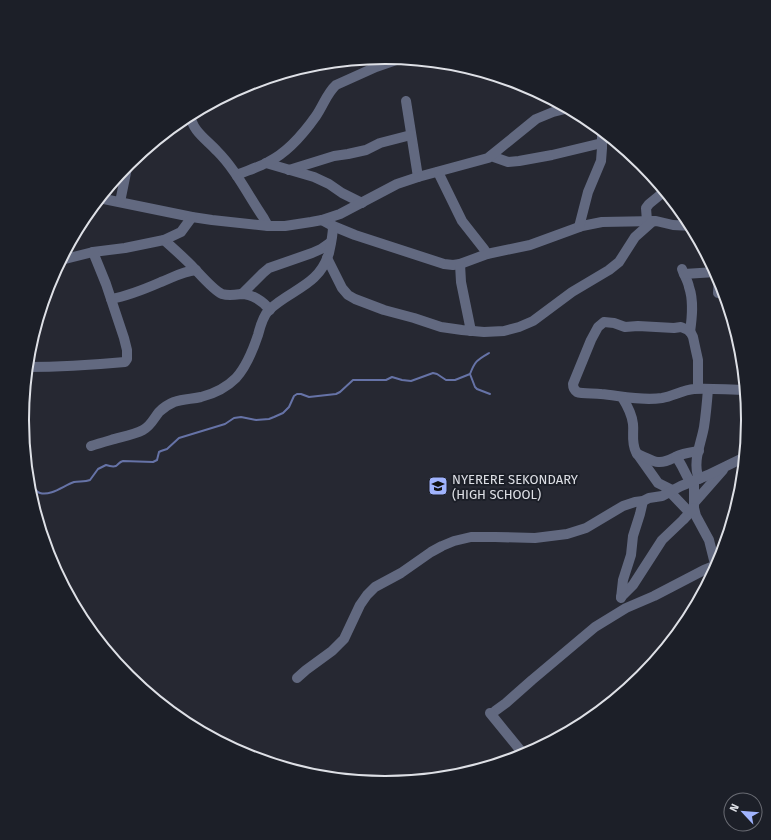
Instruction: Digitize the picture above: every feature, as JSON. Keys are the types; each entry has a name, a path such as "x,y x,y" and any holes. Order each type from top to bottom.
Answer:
{"street":[{"path":"237,176 266,163 286,150 308,127 320,110 332,88 369,70 386,64"},
{"path":"406,101 418,177"},
{"path":"106,199 192,217 268,226 285,226 322,220 340,214 397,184 488,158 536,119 562,110"},
{"path":"191,121 196,130 218,151 237,176 268,226"},
{"path":"289,170 334,156 366,150 380,143 411,135"},
{"path":"579,227 588,192 601,161 602,136"},
{"path":"491,156 508,162 519,161 602,143"},
{"path":"266,163 329,184 342,193 362,203"},
{"path":"438,172 462,221 487,254"},
{"path":"120,202 125,176"},
{"path":"650,221 646,208 648,204 660,195"},
{"path":"68,258 93,252 125,248 164,240 180,232 192,217"},
{"path":"322,220 355,235 444,264 453,265 460,264 487,254 530,246 579,227 602,222 650,221 684,226"},
{"path":"327,258 342,288 348,295 361,301 384,310 402,314 441,327 484,332 504,330 519,327 533,321 572,292 604,274 619,262 635,237 650,221"},
{"path":"91,446 142,431 152,422 159,412 174,402 210,394 228,385 236,378 242,370 250,353 265,316 270,310 313,279 320,272 327,258 333,233 333,226"},
{"path":"164,240 218,292 229,296 242,294 251,296 260,300 270,310"},
{"path":"242,294 270,268 312,252 331,242"},
{"path":"33,367 75,366 125,362 127,359 127,350 111,299 93,252"},
{"path":"460,264 461,282 471,331"},
{"path":"111,299 119,298 162,282 186,271 196,270"},
{"path":"690,332 692,319 691,295 683,272 710,272"},
{"path":"698,389 698,360 695,342 691,333 685,328 638,326 625,327 614,323 604,322 598,327 591,340 573,384 573,388 578,392 643,399 670,397 684,391 698,389 740,390"},
{"path":"708,389 704,427 696,461 697,474 694,481 693,508 709,540 714,557"},
{"path":"622,397 631,415 633,430 632,442 637,454 658,483 693,508"},
{"path":"637,454 654,461 663,462 688,452 699,451"},
{"path":"676,457 680,462 683,471 694,481"},
{"path":"297,678 338,646 344,639 360,605 375,586 401,573 442,546 454,541 471,537 535,538 567,534 586,528 623,506 648,498 662,496 740,460"},
{"path":"655,480 663,462"},
{"path":"621,597 633,585 662,540 693,508 725,467"},
{"path":"621,611 623,580 631,555 633,536 640,514 642,501"},
{"path":"520,750 493,712 506,703 595,627 626,608 709,568"}],"waterway":[{"path":"489,353 477,361 470,374 475,387 490,394"},
{"path":"36,490 44,494 74,482 90,480 98,469 106,465 115,466 123,461 153,462 157,460 159,452 167,449 179,438 225,424 234,418 241,417 256,420 269,419 283,413 289,407 294,396 297,394 309,397 336,394 353,380 386,380 392,377 411,381 433,373 446,380 455,380 470,374"}],"place":[{"name":"NYERERE SEKONDARY (HIGH SCHOOL)","path":"438,486"}]}
